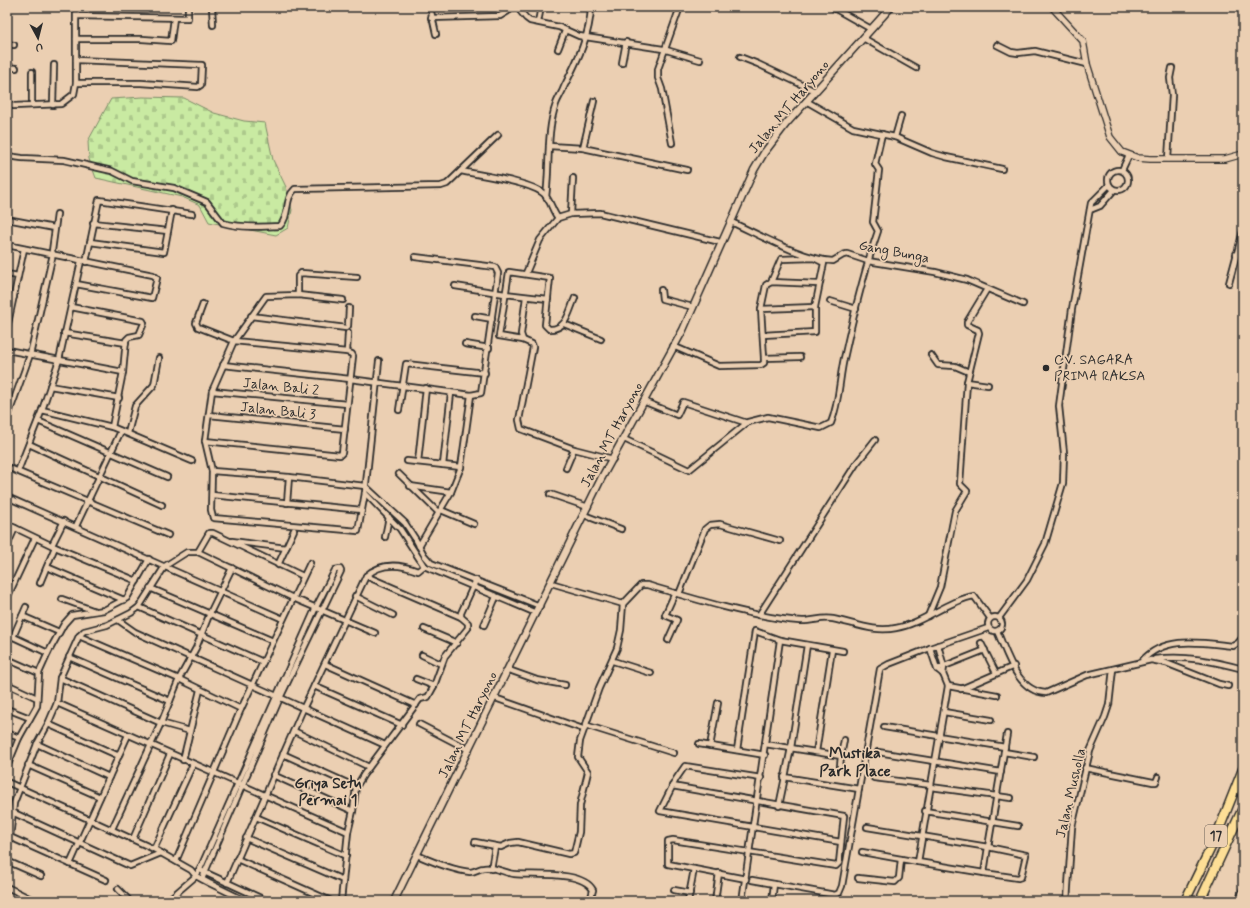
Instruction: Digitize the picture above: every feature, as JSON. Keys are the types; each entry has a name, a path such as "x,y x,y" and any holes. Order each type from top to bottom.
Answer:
{"highway":[{"name":"17","path":"1185,901 1216,837 1243,769"},
{"name":"17","path":"1200,901 1243,808"}],"main road":[{"name":"Jalan MT Haryono","path":"394,901 612,459 693,307 706,280 720,242 731,222 754,170 764,153 806,101 891,7"}],"street":[{"path":"7,101 12,105 53,105 62,104 74,94 76,83 76,7"},
{"path":"76,16 188,18 188,7"},
{"path":"212,7 213,25"},
{"path":"430,7 436,34"},
{"path":"432,18 500,16 516,7 526,18 559,27 565,31 586,38 626,42 663,49 700,60"},
{"path":"538,22 541,7"},
{"path":"546,197 549,173 549,146 556,104 586,38 591,7"},
{"path":"672,143 662,89 658,78 658,68 663,49 680,7"},
{"path":"832,7 871,29"},
{"path":"1052,7 1080,36 1085,49 1087,64 1110,137 1119,149 1138,158 1225,160 1243,154"},
{"path":"76,39 142,39 171,41 174,18"},
{"path":"558,49 565,31"},
{"path":"863,38 916,68"},
{"path":"622,63 626,42"},
{"path":"7,44 14,45"},
{"path":"997,45 1011,52 1035,52 1087,64"},
{"path":"740,57 815,91"},
{"path":"76,60 202,65 201,84 198,86 142,83 76,83"},
{"path":"53,105 54,64"},
{"path":"7,84 8,67 16,68"},
{"path":"1168,159 1172,95 1170,78 1172,68"},
{"path":"32,72 32,105"},
{"path":"583,148 594,101"},
{"path":"806,101 843,124 863,131 895,136 932,153 1002,168"},
{"path":"895,136 901,116"},
{"path":"624,439 689,470 747,423 768,417 821,428 831,423 835,412 844,356 868,261 878,231 873,222 879,170 875,164 882,134"},
{"path":"7,156 64,160 112,171 132,181 174,188 207,202 223,223 236,226 280,226 284,222 289,196 295,189 441,186 447,184 498,136"},
{"path":"549,146 583,148 687,170"},
{"path":"1122,170 1129,155"},
{"path":"1114,190 1109,185 1107,179 1110,173 1116,170 1122,170"},
{"path":"1090,210 1100,206 1114,190 1122,189 1127,184 1127,176 1122,170"},
{"path":"461,171 524,184 538,190 546,197 558,218"},
{"path":"571,214 573,178"},
{"path":"999,618 1028,580 1045,544 1064,483 1064,453 1059,406 1072,309 1092,201 1109,185"},
{"path":"18,471 38,421 59,360 76,284 90,242 99,200 192,214"},
{"path":"90,242 164,252 172,210"},
{"path":"526,273 537,244 558,218 571,214 600,213 720,242"},
{"path":"7,419 30,355 53,254 54,228 57,214"},
{"path":"7,219 54,228"},
{"name":"Gang Bunga","path":"731,222 786,248 818,258 833,260 847,254 868,261 935,272 967,280 1023,304"},
{"path":"93,223 168,231"},
{"path":"1229,283 1243,231"},
{"path":"7,245 156,276 154,296 149,297 76,284"},
{"path":"7,328 24,249"},
{"path":"1236,254 1243,256"},
{"path":"223,365 350,378 426,388 451,393 471,395 482,392 498,273 495,267 415,257"},
{"path":"673,346 719,366 758,366 764,363 761,309 766,285 771,282 781,259 814,258 824,263 815,307 815,332 763,335"},
{"path":"298,296 298,276 301,272 357,277"},
{"path":"575,298 564,324 556,330 546,328 545,325 550,278 526,273 509,272 499,336 523,340 532,344 533,347 519,420 521,430 574,449 612,459"},
{"path":"7,274 18,276"},
{"path":"771,282 819,284"},
{"path":"455,286 548,299"},
{"path":"927,617 940,587 954,511 967,492 966,489 962,487 960,480 967,382 979,333 978,330 968,325 967,322 987,289"},
{"path":"661,290 660,297 664,300 693,307"},
{"path":"7,296 14,298"},
{"path":"343,300 298,296 266,296 234,341 212,391 205,441 212,471 211,515 216,519 357,532 360,528 365,493 376,382 380,361"},
{"path":"523,340 521,334 526,297"},
{"path":"830,301 856,309"},
{"path":"203,304 196,323 198,327 234,341 347,352 353,356 342,453 338,456 205,441"},
{"path":"71,306 141,319 144,323 138,335 129,337 126,343 124,372 112,427"},
{"path":"761,309 815,307"},
{"path":"251,316 346,328 348,326 349,308"},
{"path":"475,316 492,319"},
{"path":"564,324 601,339"},
{"path":"64,333 126,343"},
{"path":"347,352 348,333"},
{"path":"465,344 489,348"},
{"path":"7,350 124,372"},
{"path":"931,355 938,365 955,366 970,372"},
{"path":"764,358 800,357"},
{"path":"128,433 135,406 154,385 159,358"},
{"path":"399,410 405,366 408,363 485,373"},
{"path":"967,382 988,386"},
{"path":"50,386 119,398"},
{"path":"418,462 426,388"},
{"name":"Jalan Bali 2","path":"212,391 347,404"},
{"path":"443,465 451,393"},
{"path":"416,552 451,492 461,467 471,395"},
{"path":"643,401 677,414 683,402 747,423"},
{"path":"42,410 112,427 192,461"},
{"name":"Jalan Bali 3","path":"209,415 345,429"},
{"path":"38,421 167,477"},
{"path":"76,526 101,476 120,431"},
{"path":"759,615 856,464 875,440"},
{"path":"29,444 162,505"},
{"path":"566,468 574,449"},
{"path":"407,461 461,467"},
{"path":"7,467 168,535"},
{"path":"212,471 289,477 365,486 405,524 420,546 424,555 431,563 540,606"},
{"path":"399,474 410,486 440,512 474,524"},
{"path":"287,502 289,477"},
{"path":"410,486 451,492"},
{"path":"365,493 389,517 416,552 424,566 536,614"},
{"path":"550,494 588,507"},
{"path":"212,495 362,510"},
{"path":"7,496 154,560 163,566 220,592 284,619"},
{"path":"584,515 622,529"},
{"path":"385,536 389,517"},
{"path":"40,583 64,522"},
{"path":"7,524 35,538 137,581"},
{"path":"668,640 677,620 665,615 677,594 705,529 710,525 720,524 780,541"},
{"path":"7,546 15,528"},
{"path":"278,565 294,530"},
{"path":"198,552 209,533 229,540 303,576"},
{"path":"7,598 35,538"},
{"path":"229,540 286,548"},
{"path":"7,845 10,837 12,812 18,787 57,703 60,678 79,636 84,631 108,625 139,607 163,566 187,552 198,552 293,598 375,633"},
{"path":"7,767 8,759 37,706 39,673 59,632 72,615 96,612 127,598 149,559"},
{"path":"176,861 241,709 310,563"},
{"path":"227,883 303,709 355,596 366,576 373,569 404,566 418,571 424,566"},
{"path":"47,567 124,600"},
{"path":"112,829 161,723 179,679 232,568"},
{"path":"202,879 240,785 316,607 335,570 340,569 341,571 278,697"},
{"path":"341,901 348,832 353,811 356,787 368,767 402,725 420,699 428,698 445,656 468,628 468,623 461,617 366,576"},
{"path":"461,617 461,613 476,580"},
{"path":"551,582 623,604"},
{"path":"475,842 501,847 510,842 518,842 569,854 574,853 579,832 580,805 588,772 578,756 578,746 599,688 613,661 621,630 623,604 642,585 734,610 759,615 803,621 834,619 884,630 896,628 927,617 967,597 974,596 990,618"},
{"path":"150,588 273,641"},
{"path":"355,596 393,615"},
{"path":"484,625 496,597"},
{"path":"62,599 96,612"},
{"path":"13,637 26,607"},
{"path":"139,607 263,662"},
{"path":"22,616 59,632"},
{"path":"990,618 999,618"},
{"path":"988,628 990,618"},
{"path":"997,631 1000,630 1003,624 999,618"},
{"path":"118,620 135,632 385,745"},
{"path":"752,880 835,895 839,893 842,886 880,671 889,664 988,628 997,631 1022,682 1030,689 1039,693 1046,693 1087,675 1151,660 1186,657 1207,660 1243,669"},
{"path":"424,629 457,643"},
{"path":"738,750 756,631 780,640 843,651"},
{"path":"7,634 48,653"},
{"path":"79,636 179,679 241,709"},
{"path":"1141,662 1148,654 1171,644 1188,642 1233,646 1243,637"},
{"path":"742,901 758,802 780,640"},
{"path":"981,643 996,673"},
{"path":"779,806 791,748 807,645"},
{"path":"938,645 944,667 943,674"},
{"path":"918,862 925,811 931,786 948,686 943,674 937,669 930,648"},
{"path":"816,752 832,650"},
{"path":"937,669 985,650"},
{"path":"422,655 441,664"},
{"path":"69,657 170,701"},
{"path":"7,659 39,673"},
{"path":"1151,660 1166,663 1219,684 1228,686"},
{"path":"613,661 651,673"},
{"path":"325,664 416,705"},
{"path":"961,689 1014,666"},
{"name":"Jalan Musholla","path":"1067,901 1072,827 1090,751 1106,717 1112,688 1113,669"},
{"path":"508,670 537,680 565,685"},
{"path":"60,678 161,723 190,731"},
{"path":"416,679 434,686"},
{"path":"7,684 37,698"},
{"path":"314,686 402,725"},
{"path":"948,686 997,695"},
{"path":"183,760 200,690"},
{"path":"495,698 584,727 674,753"},
{"path":"57,703 348,832"},
{"path":"710,746 718,703"},
{"path":"7,709 30,718"},
{"path":"944,712 991,720"},
{"path":"48,724 119,756"},
{"path":"419,724 469,750"},
{"path":"884,727 1005,747"},
{"path":"294,731 368,767"},
{"path":"7,733 19,738"},
{"path":"984,873 1007,734"},
{"path":"70,864 128,735"},
{"path":"840,766 844,740"},
{"path":"37,744 109,777"},
{"path":"699,744 764,755"},
{"path":"765,744 841,756"},
{"path":"878,752 1001,772"},
{"path":"1004,752 1034,757"},
{"path":"133,839 170,754"},
{"path":"283,754 356,787"},
{"path":"154,850 193,764"},
{"path":"28,765 100,797"},
{"path":"761,778 685,766 672,786 660,808 660,811 841,842"},
{"path":"1085,768 1153,782 1156,782 1158,777"},
{"path":"274,775 353,811"},
{"path":"784,777 859,789"},
{"path":"874,778 1011,798"},
{"path":"7,782 133,839 176,861 191,870 196,876 246,901"},
{"path":"167,901 196,876 240,785"},
{"path":"672,786 779,806 843,816 845,819 839,863 836,866 669,840 667,864 746,879"},
{"path":"925,811 1018,826"},
{"path":"12,812 130,866 161,853"},
{"path":"256,817 346,856"},
{"path":"862,852 1020,878 1022,877 1026,859 1024,854 867,827"},
{"path":"10,837 106,880"},
{"path":"246,838 343,880"},
{"path":"491,869 495,847"},
{"path":"417,855 436,864 469,872 485,868 512,874 554,875 582,881 587,883 593,890 590,901"},
{"path":"237,859 330,901"},
{"path":"858,878 895,882 899,878 901,859"},
{"path":"7,861 42,876"},
{"path":"688,901 694,868"},
{"path":"191,870 200,869 267,901"},
{"path":"715,901 719,873"},
{"path":"772,901 774,884"},
{"path":"1239,901 1243,888"},
{"path":"8,889 29,900 35,901"},
{"path":"118,889 130,901"},
{"path":"674,890 690,893"}],"green space":[{"path":"143,97 184,98 214,113 244,121 265,123 273,160 286,187 292,210 288,228 276,235 209,222 200,205 182,197 96,178 89,159 88,141 111,99"}],"place":[{"name":"CV. SAGARA PRIMA RAKSA","path":"1046,368"}],"district":[{"name":"Mustika Park Place","path":"855,762"},
{"name":"Griya Setu Permai 1","path":"328,792"}]}
